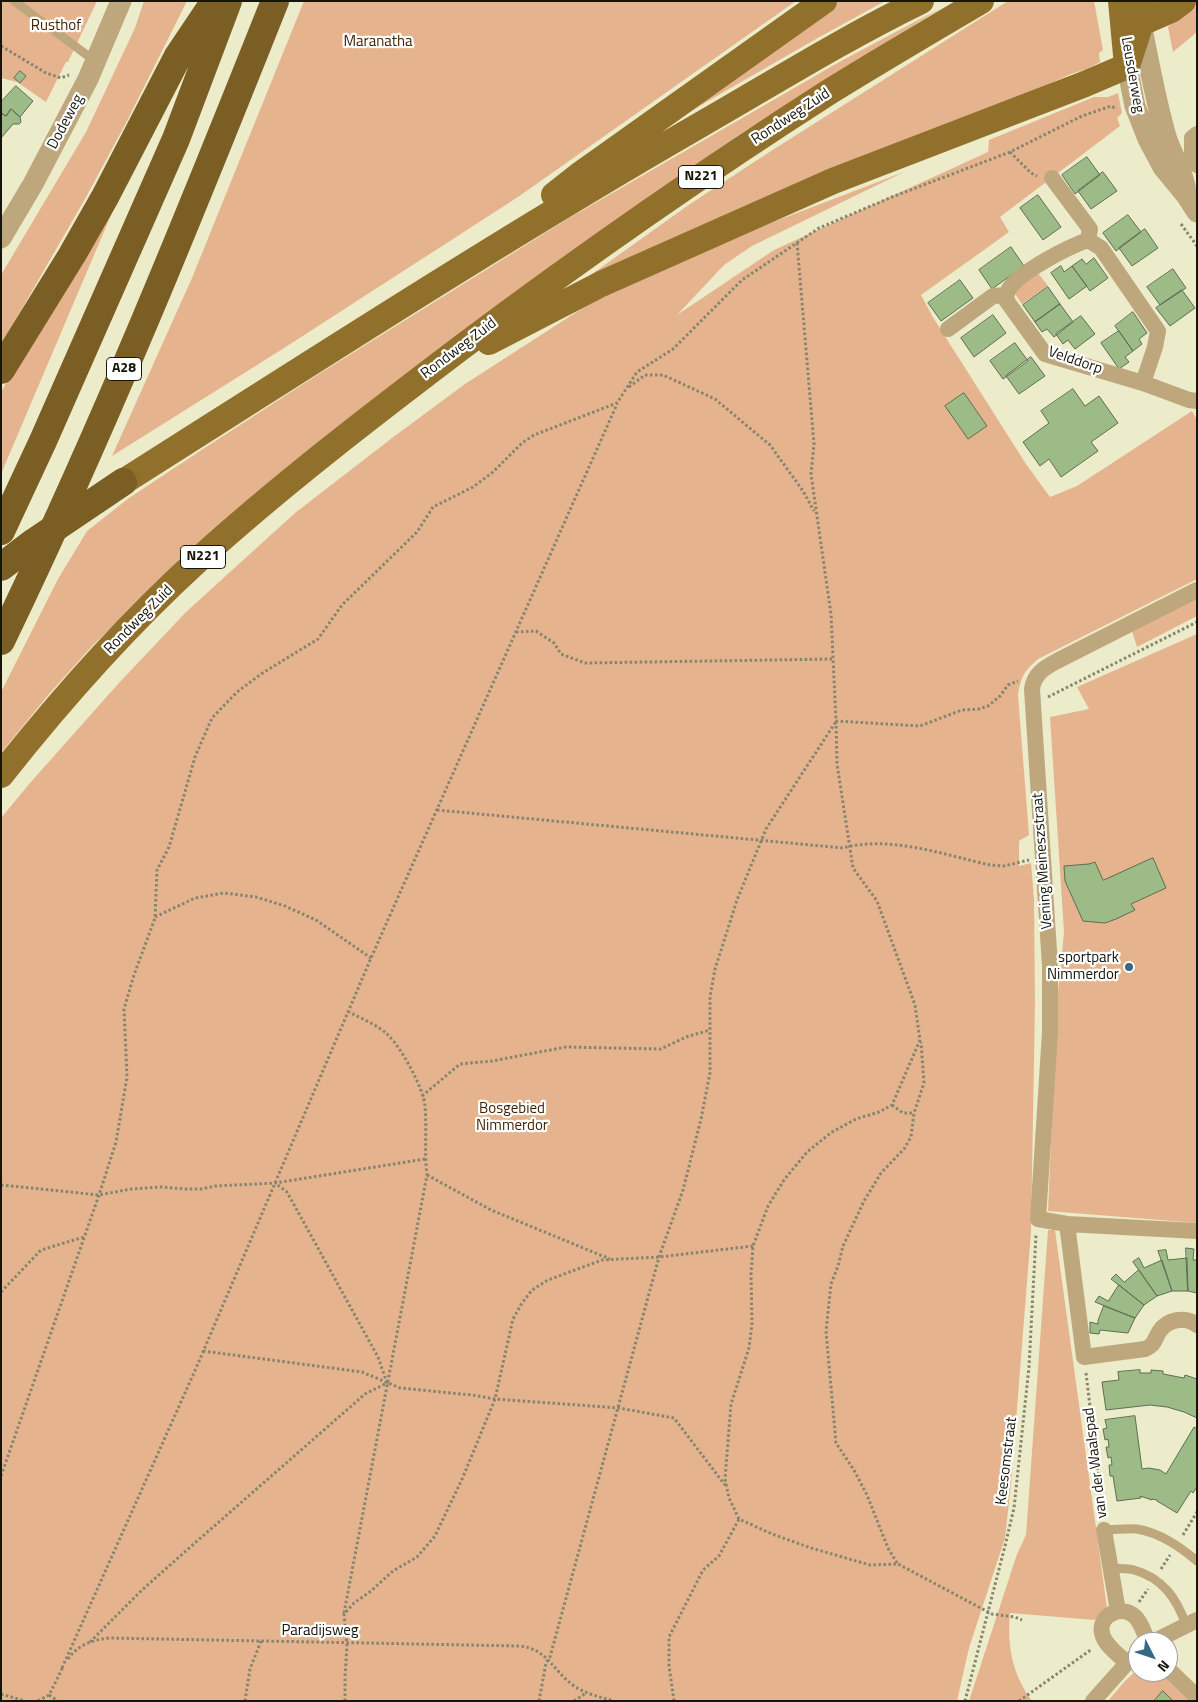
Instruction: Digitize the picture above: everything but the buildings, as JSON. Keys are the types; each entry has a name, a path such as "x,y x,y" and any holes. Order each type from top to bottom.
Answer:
{"highway":[{"path":"1,370 72,255 105,197 178,56 215,1"},
{"path":"1,531 47,433 176,139 228,1"},
{"name":"A28","path":"1,640 86,458 208,169 275,1"},
{"path":"1,566 123,482"}],"main road":[{"path":"475,258 582,173 824,1"},
{"path":"123,482 475,258 647,155 807,63 921,1"},
{"name":"Rondweg Zuid","path":"1,775 58,705 112,646 197,562 293,479 509,312 627,228 830,92 981,1"},
{"name":"Leusderweg","path":"1121,1 1128,66"},
{"path":"1128,66 1138,9 1171,10 1183,1"},
{"name":"N221","path":"432,370 601,284 715,232 833,181 1086,84 1128,66"}],"street":[{"name":"Dodeweg","path":"1,238 33,184 92,70 121,1"},
{"name":"Leusderweg","path":"1138,9 1165,135 1169,165"},
{"name":"Leusderweg","path":"1128,66 1135,106 1148,139 1186,184 1191,204"},
{"path":"1195,136 1192,153 1197,165"},
{"path":"1052,178 1090,229 1088,240"},
{"path":"948,329 993,296 1006,295 1008,289 1019,278 1067,249 1088,240"},
{"path":"1088,240 1101,248 1158,331 1155,347 1143,383"},
{"name":"Velddorp","path":"1006,295 1006,300 1045,354 1197,401"},
{"path":"1033,681 1037,675 1057,661 1197,590"},
{"name":"Vening Meineszstraat","path":"1033,681 1050,966 1050,1032 1038,1220"},
{"path":"1038,1220 1067,1224 1197,1231"},
{"path":"1067,1224 1084,1357 1150,1347 1155,1342 1159,1331 1168,1322 1180,1319 1197,1325"},
{"name":"van der Waalspad","path":"1104,1530 1118,1610"},
{"path":"1128,1655 1105,1640 1101,1627 1104,1620 1118,1610 1125,1611 1137,1619 1143,1632"},
{"path":"1172,1632 1191,1622"},
{"path":"1093,1701 1128,1662"},
{"path":"1178,1678 1197,1697"}],"lane":[{"path":"14,1 92,70"},
{"path":"1104,1530 1136,1529 1177,1544 1197,1561"},
{"path":"1111,1568 1134,1570 1155,1579 1169,1592 1191,1622"}],"path":[{"path":"1,46 46,73 61,78 92,70"},
{"path":"62,1668 203,1350 371,958 617,403 637,372 673,348 742,280 819,228 892,197 1010,152 1111,106 1124,112"},
{"path":"1010,152 1031,173 1038,177 1052,178"},
{"path":"797,243 814,444 811,474 831,614 837,764 849,846 853,868 877,901 916,1005 924,1083 914,1113 910,1137 904,1148 881,1173 864,1201 843,1246 831,1284 826,1331 836,1442 867,1494 888,1548 898,1564 992,1614 1015,1617 1022,1620"},
{"path":"626,389 645,375 663,375 715,399 770,445 803,491 816,514"},
{"path":"1,1476 100,1195 116,1142 127,1076 124,1009 155,916 157,870 169,847 195,757 212,718 237,692 261,674 286,656 318,639 342,605 417,532 433,507 473,487 493,472 522,443 534,435 617,403"},
{"path":"1034,704 1197,622"},
{"path":"516,632 536,631 554,642 561,654 586,664 833,659"},
{"path":"836,721 920,726 962,710 979,709 995,701 1008,685 1027,680 1033,681"},
{"path":"539,1701 548,1660 659,1257 683,1190 710,1073 710,997 715,969 738,900 766,829 836,721"},
{"path":"438,810 843,848 856,845 899,845 990,865 1004,866 1042,856"},
{"path":"155,916 195,898 224,893 256,897 285,906 316,920 371,958"},
{"path":"345,1701 347,1642 344,1614 427,1175 425,1159 425,1104 408,1063 388,1035 349,1012"},
{"path":"422,1096 460,1064 492,1061 566,1046 661,1049 686,1037 710,1030"},
{"path":"898,1564 870,1565 772,1534 739,1519 729,1498 725,1479 731,1404 749,1348 752,1324 752,1246 768,1206 784,1180 807,1152 832,1132 856,1119 879,1112 892,1105 920,1040"},
{"path":"892,1105 903,1112 914,1113"},
{"path":"1,1185 100,1195 131,1189 162,1187 185,1190 275,1182 425,1159"},
{"path":"427,1175 492,1210 598,1252 612,1260"},
{"path":"275,1182 287,1192 378,1357 387,1383"},
{"name":"Keesomstraat","path":"965,1701 1005,1546 1017,1480 1029,1367 1038,1220"},
{"path":"1,1292 41,1250 85,1237"},
{"path":"344,1614 354,1603 371,1591 393,1571 417,1557 434,1536 463,1478 495,1399 513,1320 532,1290 548,1280 602,1260 659,1257 752,1246"},
{"path":"203,1350 362,1372 400,1388 495,1399 618,1408 674,1418 727,1487"},
{"name":"van der Waalspad","path":"1084,1357 1104,1530"},
{"path":"90,1642 142,1590 203,1535 365,1394 387,1383"},
{"path":"1177,1544 1197,1512"},
{"path":"674,1701 669,1666 669,1637 704,1570 719,1556 739,1519"},
{"name":"Paradijsweg","path":"46,1701 62,1668 72,1653 90,1642 109,1638 519,1646 536,1650 575,1687 586,1693 614,1701"},
{"path":"1019,1701 1105,1640"},
{"path":"245,1701 250,1669 261,1641"},
{"path":"574,1701 586,1693"},
{"path":"1,1694 25,1701"},
{"path":"38,1701 49,1695 58,1701"}],"green space":[{"name":"Rusthof","path":"1,1 97,1 68,62 66,62 46,102 17,82 1,78"},
{"path":"144,1 187,1 126,123 85,199 1,345 1,275 86,132 135,28"},
{"name":"Maranatha","path":"304,1 796,1 518,197 281,350 112,456 192,278"},
{"path":"836,1 885,1 682,116"},
{"path":"1008,1 1094,1 1103,50 1099,53 1100,62 942,132 585,279 690,204"},
{"path":"1197,1 1197,32 1173,52 1168,27"},
{"path":"941,8 737,136 590,239 171,571 93,645 49,694 1,753 1,692 58,579 87,531 129,498 203,449 314,377 569,218 841,61"},
{"name":"Bosgebied Nimmerdor","path":"1118,93 1122,113 1117,118 1120,126 1000,217 1009,232 921,295 934,319 1026,464 1050,497 1077,486 1192,411 1197,420 1197,579 1038,659 1029,667 1019,689 1029,835 1019,841 1019,866 1031,863 1034,899 1035,1002 1031,1232 1005,1538 969,1648 957,1701 1,1701 1,818 118,684 186,612 295,513 465,384 606,293 713,245 904,172 752,246 724,265 677,315 774,250 988,152 989,140 1094,97 1108,97"},
{"path":"131,168 1,474 1,392"},
{"path":"1038,273 1048,286 1022,304 1013,291"},
{"path":"1197,597 1197,616 1137,647 1132,631"},
{"name":"sportpark Nimmerdor","path":"1197,634 1197,1223 1048,1211 1057,1002 1064,932 1050,717 1089,709 1077,687"},
{"path":"1048,1230 1055,1230 1107,1608 1095,1620 1010,1613 1009,1636 1012,1659 1025,1691 1032,1701 969,1701 1017,1554 1026,1535"},
{"path":"1128,1678 1128,1682 1176,1682 1195,1701 1108,1701"}],"place":[{"name":"sportpark Nimmerdor","path":"1129,967"}]}
